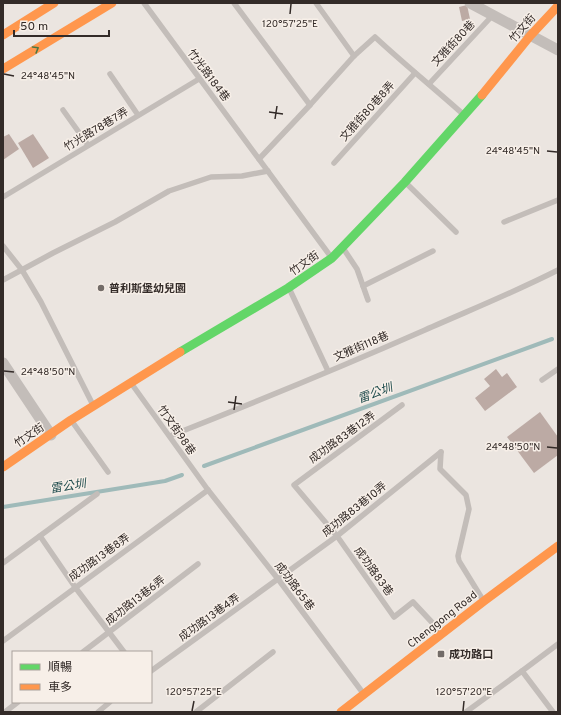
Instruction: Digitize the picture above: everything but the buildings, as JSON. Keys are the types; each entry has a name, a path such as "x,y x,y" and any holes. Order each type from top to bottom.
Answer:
{"street":[{"path":"3,35 54,3"},
{"path":"3,69 112,3"},
{"path":"470,3 558,50"},
{"name":"竹文街","path":"3,467 93,406 288,288 332,258 405,182 464,116 556,6"},
{"path":"3,363 51,435"},
{"name":"Chenggong Road","path":"341,712 484,601 558,546"}],"lane":[{"name":"竹光路184巷","path":"144,3 332,258"},
{"path":"234,3 310,105"},
{"path":"316,3 354,56"},
{"name":"文雅街80巷","path":"430,84 492,16"},
{"path":"259,159 354,56 375,37 430,84 464,116"},
{"name":"文雅街80巷8弄","path":"334,163 415,72"},
{"path":"110,74 138,115"},
{"name":"竹光路78巷7弄","path":"3,196 199,79"},
{"path":"63,110 88,145"},
{"path":"3,280 115,222 169,191 211,177 242,176 268,171"},
{"path":"405,182 456,232"},
{"path":"504,222 558,200"},
{"path":"3,246 22,270 41,302 93,406"},
{"path":"343,248 356,269 368,300"},
{"path":"363,286 433,251"},
{"name":"文雅街118巷","path":"170,436 328,372 558,270"},
{"path":"288,288 328,372"},
{"path":"542,380 558,369"},
{"name":"竹文街98巷","path":"131,382 208,490"},
{"name":"成功路83巷12弄","path":"294,485 402,405"},
{"path":"71,420 108,472"},
{"name":"成功路83巷10弄","path":"278,579 337,536 441,452 440,469 466,495 470,508 458,556 459,561 484,601"},
{"name":"成功路83巷","path":"294,485 337,536 394,617 413,602 443,634"},
{"name":"成功路65巷","path":"208,490 278,579 364,695"},
{"name":"成功路13巷8弄","path":"3,641 208,490"},
{"path":"3,563 97,494"},
{"path":"40,536 75,587 123,651"},
{"name":"成功路13巷6弄","path":"84,651 198,564"},
{"name":"成功路13巷4弄","path":"152,670 278,579"},
{"path":"466,712 558,644"},
{"path":"196,712 273,652"},
{"path":"522,671 553,712"},
{"path":"5,712 17,703"},
{"path":"98,712 109,703"}],"waterway":[{"name":"雷公圳","path":"204,466 552,339"},
{"name":"雷公圳","path":"3,507 165,481 182,475"}],"traffic: fast":[{"path":"180,352 288,288 332,258 405,182 482,95"}],"traffic: slow":[{"path":"3,35 54,3"},
{"path":"3,69 112,3"},
{"path":"482,95 530,36 557,7"},
{"path":"3,467 71,420 180,352"},
{"path":"341,712 484,601 558,546"}],"place":[{"name":"普利斯堡幼兒園","path":"101,288"},
{"name":"成功路口","path":"441,654"}]}
